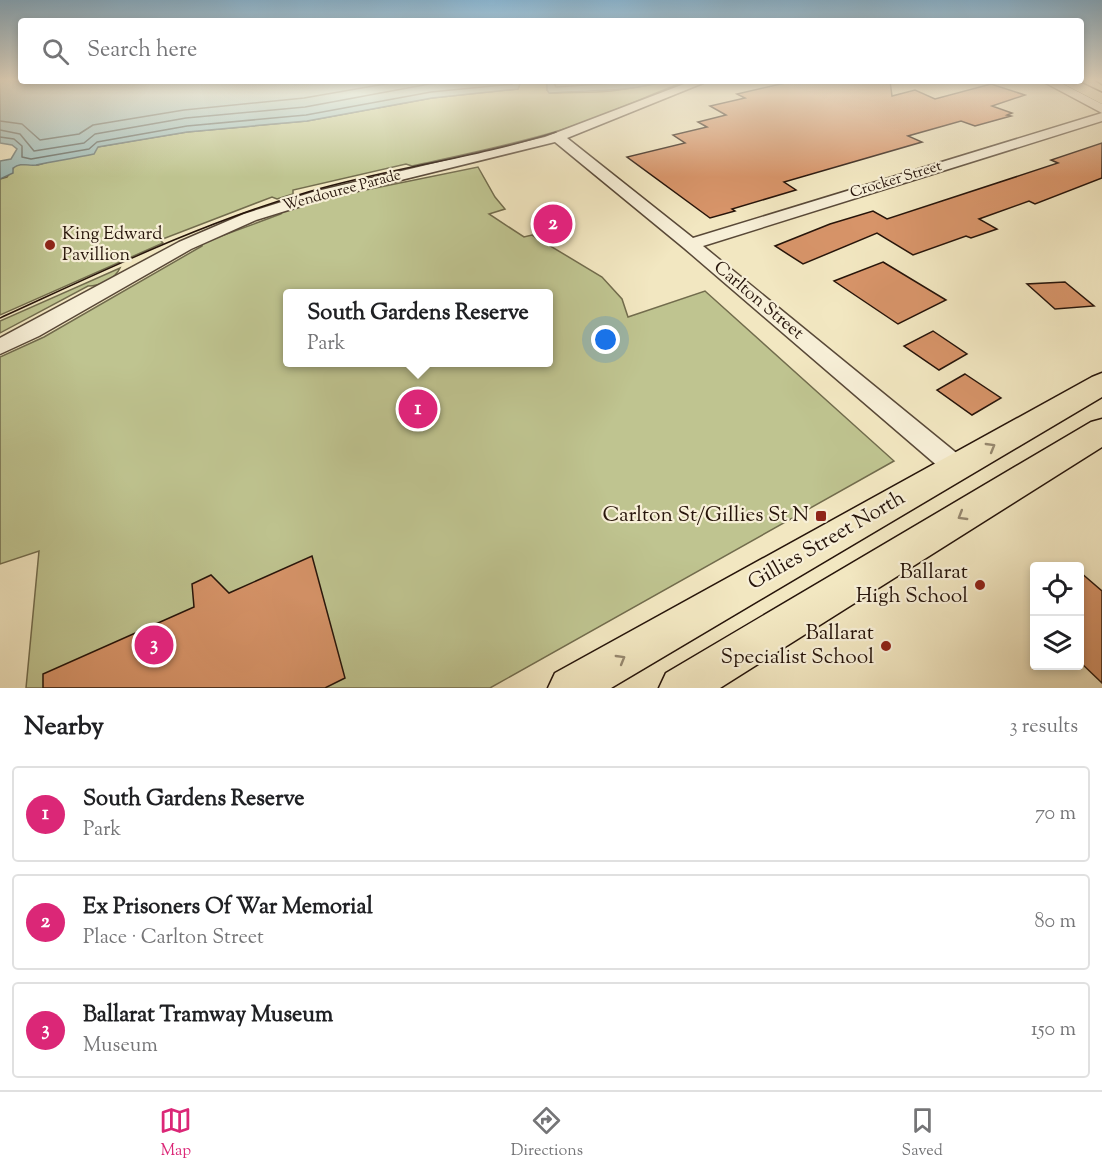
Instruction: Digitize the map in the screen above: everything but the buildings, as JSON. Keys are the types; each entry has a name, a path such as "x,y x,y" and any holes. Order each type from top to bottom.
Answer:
{"main road":[{"name":"Gillies Street North","path":"570,688 956,467 1096,395"},
{"path":"681,688 1102,431"}],"street":[{"name":"Wendouree Parade","path":"0,347 53,320 167,254 248,218 317,195 482,158 558,138 623,112"},
{"name":"Crocker Street","path":"690,244 1102,117"},
{"name":"Carlton Street","path":"558,138 690,244 956,467"}],"green space":[{"path":"355,112 609,112 561,130 506,145 412,166 406,164 293,190 293,194 277,199 272,197 160,240 163,243 0,315 0,179 7,177 15,166 38,165 97,147 187,132 307,121"},
{"path":"478,167 495,197 505,209 489,214 524,237 532,235 602,277 622,299 628,317 705,291 894,461 490,688 26,688 39,551 0,564 0,357 44,337 202,246 202,243 281,214 283,211 341,195"},
{"path":"120,268 107,281 88,286 0,333 0,321"}],"water":[{"path":"0,112 355,112 307,121 187,132 98,147 94,154 36,165 19,165 13,168 13,173 0,179 0,161 11,159 17,149 12,145 0,143"}],"tram line":[{"path":"0,318 152,249 268,204 370,176 495,149 556,132"}],"place":[{"name":"Ex Prisoners Of War Memorial","path":"553,224"},
{"name":"King Edward Pavillion","path":"50,245"},
{"name":"South Gardens Reserve","path":"418,409"},
{"name":"Carlton St/Gillies St N","path":"821,516"},
{"name":"Ballarat High School","path":"980,585"},
{"name":"Ballarat Tramway Museum","path":"154,645"},
{"name":"Ballarat Specialist School","path":"886,646"}]}
